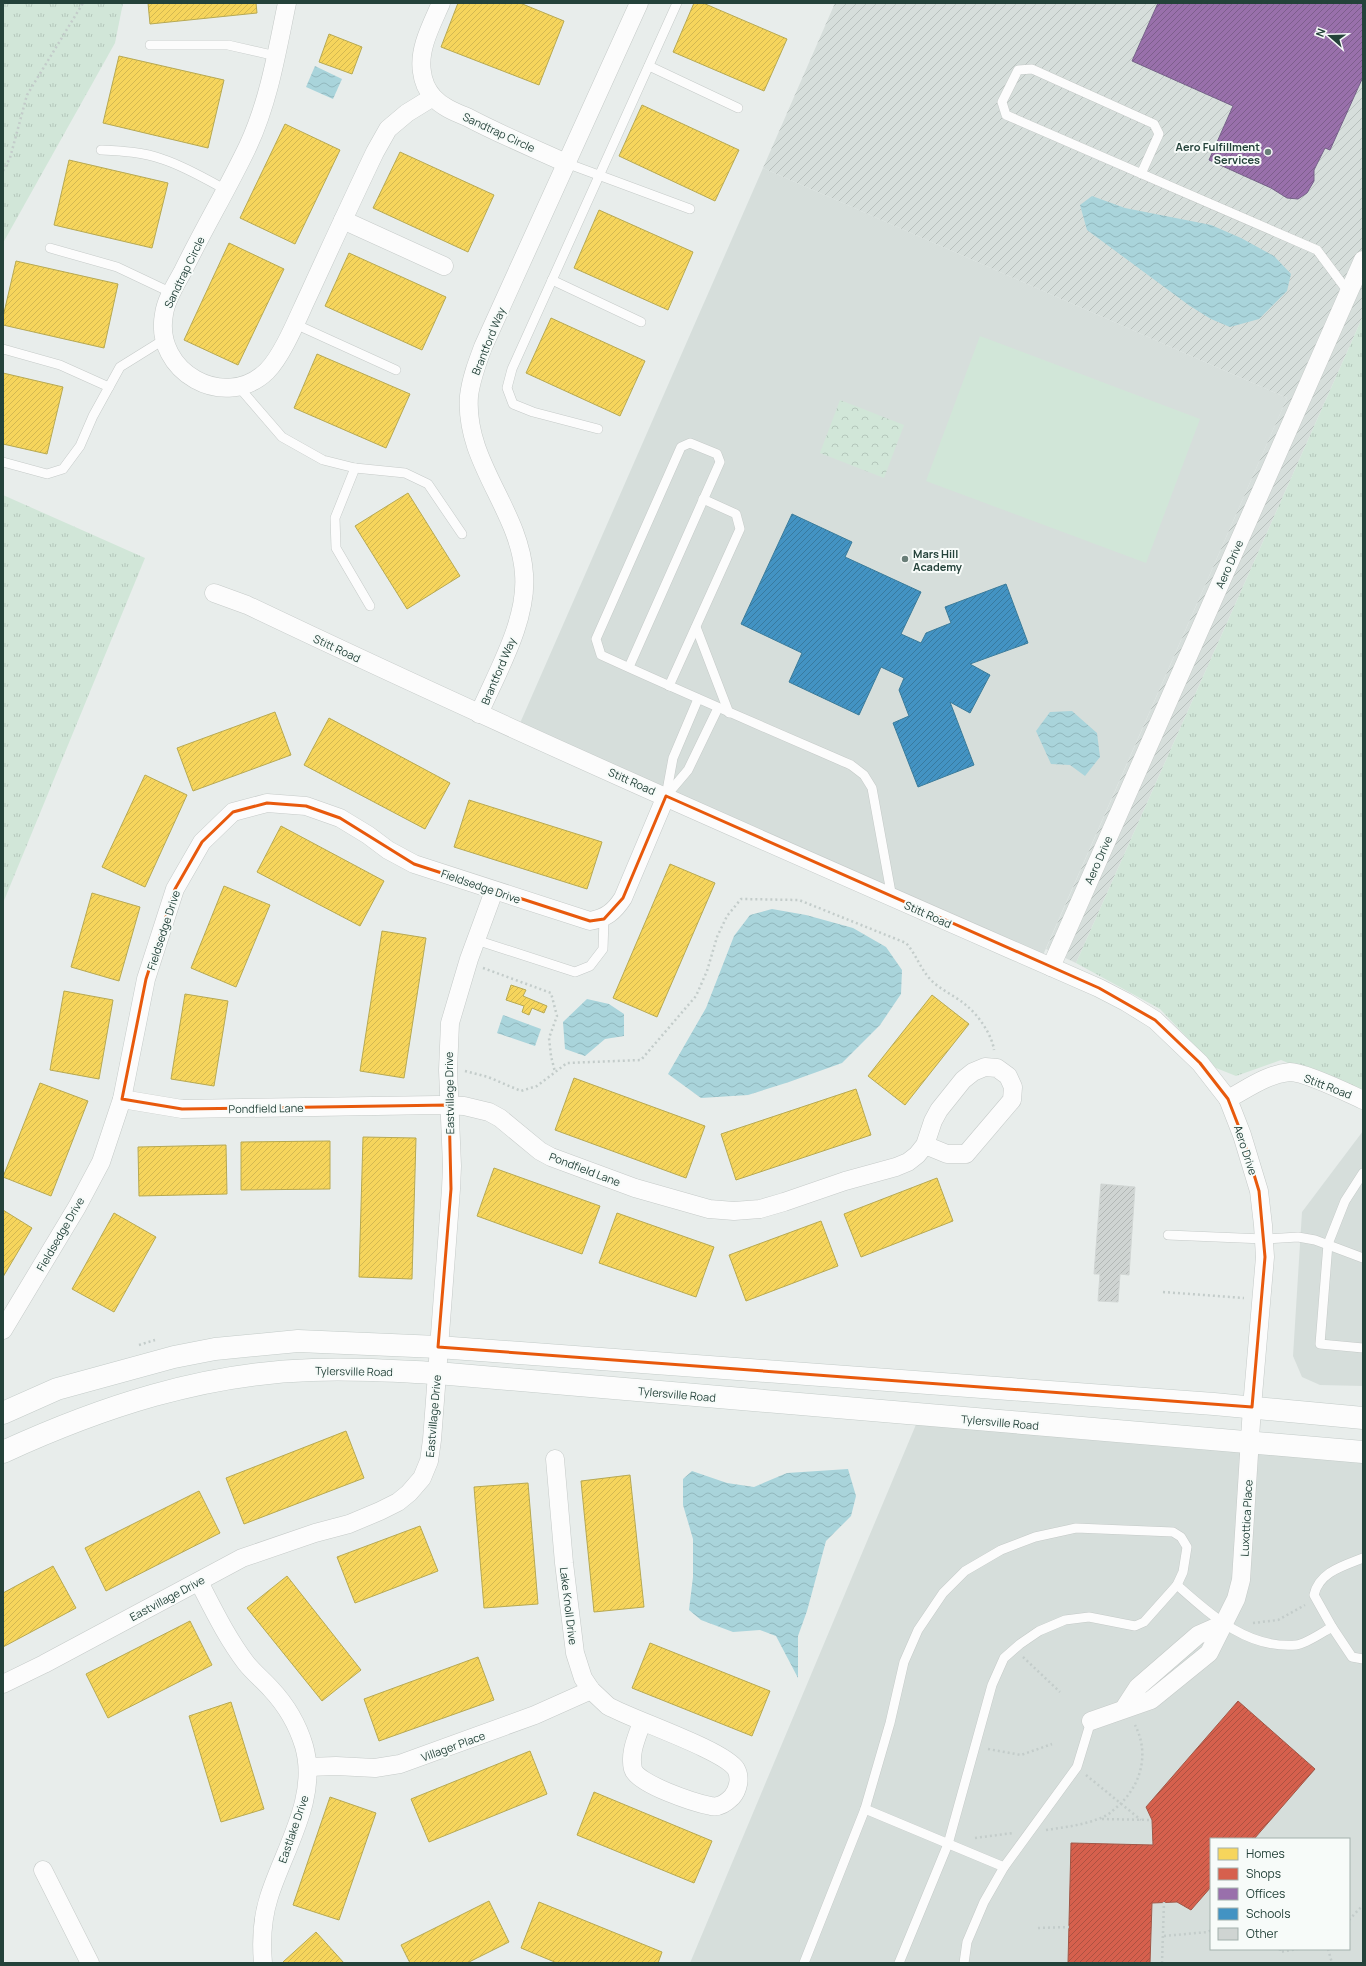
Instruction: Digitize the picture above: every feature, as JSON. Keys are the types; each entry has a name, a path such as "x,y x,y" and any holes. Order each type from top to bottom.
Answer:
{"main road":[{"path":"3,1413 57,1389 174,1357 215,1349 298,1341 438,1347 1252,1407 1363,1418"},
{"name":"Tylersville Road","path":"3,1452 55,1428 130,1401 205,1383 245,1376 312,1370 368,1369 437,1373 1363,1452"}],"street":[{"name":"Sandtrap Circle","path":"287,3 276,56 258,120 249,144 172,293 163,315 165,339 174,362 191,378 213,387 238,386 260,378 269,370 295,324 343,220 388,129 407,113 433,97"},
{"name":"Sandtrap Circle","path":"441,3 424,45 421,58 422,72 426,85 433,97 444,106 566,163"},
{"name":"Brantford Way","path":"479,714 516,628 522,607 525,574 516,536 509,518 478,456 471,432 469,395 475,370 483,347 639,3"},
{"path":"343,220 444,266"},
{"name":"Aero Drive","path":"1252,1407 1265,1257 1264,1239 1259,1191 1242,1135 1228,1099 1200,1063 1155,1020 1126,1002 1051,967 1363,260"},
{"name":"Stitt Road","path":"214,593 248,605 479,714 892,898 1051,967"},
{"path":"604,919 616,910 624,898 666,796"},
{"name":"Fieldsedge Drive","path":"3,1330 77,1207 101,1162 122,1099 146,979 175,890 202,842 233,812 267,803 306,806 340,818 368,835 388,850 414,864 576,918 590,922 604,919"},
{"name":"Eastvillage Drive","path":"3,1684 44,1664 242,1558 315,1533 349,1524 380,1511 398,1502 409,1493 422,1478 429,1460 432,1440 451,1189 452,1166 448,1050 450,1023 476,940 494,891"},
{"path":"985,1067 997,1068 1008,1076 1013,1087 1012,1100 966,1154 947,1154 925,1146 933,1121 939,1110 964,1080 973,1072 985,1067"},
{"name":"Stitt Road","path":"1228,1099 1267,1078 1291,1072 1320,1081 1363,1100"},
{"name":"Pondfield Lane","path":"122,1099 182,1109 464,1106 489,1112 500,1118 540,1151 551,1157 635,1188 708,1209 740,1210 760,1208 784,1202 845,1181 896,1167 917,1155 925,1146"},
{"name":"Luxottica Place","path":"1091,1720 1125,1707 1151,1700 1209,1653 1236,1598 1241,1580 1252,1407"},
{"name":"Lake Knoll Drive","path":"555,1459 564,1563 575,1653 583,1678 591,1690 608,1706 716,1753 736,1769 739,1781 735,1793 727,1803 715,1807 702,1805 642,1780 634,1770 631,1756 642,1722"},
{"name":"Eastlake Drive","path":"199,1582 225,1632 246,1663 273,1691 289,1712 301,1735 308,1767 307,1788 301,1813 269,1898 263,1922 262,1947 264,1963"},
{"name":"Villager Place","path":"308,1767 336,1766 375,1768 400,1764 535,1715 591,1690"},
{"path":"44,1870 90,1963"}],"lane":[{"path":"598,429 534,412 513,404 507,388 512,369 677,3"},
{"path":"150,45 228,45 276,56"},
{"path":"649,66 738,108"},
{"path":"1141,174 1159,134 1154,124 1032,69 1018,70 1002,102 1006,115 1141,174 1317,250 1348,293"},
{"path":"101,150 132,152 162,158 226,190"},
{"path":"566,163 690,209"},
{"path":"50,248 117,267 172,293"},
{"path":"552,280 641,322"},
{"path":"295,324 396,370"},
{"path":"3,462 47,474 63,469 80,446 120,367 165,339"},
{"path":"3,349 60,365 109,387"},
{"path":"238,386 282,437 323,460 355,468 405,473 428,484 462,534"},
{"path":"629,667 720,462 717,454 690,443 681,447 596,638 602,654 629,667 669,686 729,713 851,765 864,775 872,788 892,898"},
{"path":"355,468 335,518 336,548 370,606"},
{"path":"669,686 740,528 736,514 703,499"},
{"path":"696,627 729,713"},
{"path":"666,796 673,758 698,699"},
{"path":"666,796 688,770 718,708"},
{"path":"476,940 575,972 590,966 603,949 604,919"},
{"path":"1363,1173 1345,1201 1328,1244 1320,1344 1363,1348"},
{"path":"1168,1234 1264,1239 1298,1237 1328,1244 1363,1258"},
{"path":"804,1963 865,1809 890,1723 904,1662 918,1630 943,1593 965,1572 1001,1550 1036,1537 1076,1528 1173,1532 1182,1537 1187,1547 1183,1572 1177,1585 1144,1622 1135,1626 1089,1617 1065,1620 1039,1631 1020,1644 1004,1658 992,1685 948,1844 899,1963"},
{"path":"1363,1558 1340,1567 1321,1578 1316,1586 1314,1595 1332,1627 1352,1657 1363,1659"},
{"path":"1177,1585 1223,1624 1248,1637 1275,1643 1297,1645 1332,1627"},
{"path":"964,1963 967,1942 984,1902 1004,1868 1077,1767 1091,1720"},
{"path":"865,1809 1004,1868"}],"path":[{"path":"3,171 10,158 27,95 83,3"},
{"path":"459,1070 488,1077 521,1091 537,1086 567,1063 640,1060 696,996 707,971 717,937 727,916 741,900 799,900 906,944 913,951 922,969 931,981 968,1006 986,1029 993,1042 994,1056"},
{"path":"479,967 551,993 557,1016 550,1038 551,1056 555,1072"},
{"path":"1163,1292 1262,1299"},
{"path":"1248,1624 1278,1620 1309,1603"},
{"path":"1023,1657 1060,1692"},
{"path":"1044,1831 1087,1824 1107,1816 1128,1797 1138,1779 1143,1758 1142,1738 1135,1725"},
{"path":"987,1749 1021,1755 1052,1744"},
{"path":"1083,1772 1141,1820"},
{"path":"1099,1819 1152,1820"},
{"path":"975,1838 1016,1833"},
{"path":"1162,1963 1164,1902"},
{"path":"1350,1919 1363,1905"},
{"path":"1038,1928 1069,1927"},
{"path":"1164,1936 1210,1931"},
{"path":"1328,1950 1332,1963"}],"highlighted area":[{"path":"666,796 1099,988 1155,1020 1200,1063 1228,1099 1242,1135 1259,1191 1265,1257 1252,1407 438,1347 451,1189 449,1105 182,1109 122,1099 146,979 175,889 202,842 233,812 267,803 306,806 340,818 414,864 590,921 604,919 623,898"}],"shaded area":[{"name":"Aero Fulfillment Services","path":"835,3 1363,3 1363,316 1076,963 1046,949 1287,398 763,168"},
{"name":"Mars Hill Academy","path":"763,168 1287,398 1040,962 517,730"},
{"path":"1363,1131 1363,1386 1320,1385 1302,1377 1293,1356 1302,1212"},
{"path":"920,1415 1363,1452 1363,1963 690,1963"}],"green space":[{"path":"3,3 123,3 115,43 3,243"},
{"path":"1363,316 1363,1095 1281,1060 1236,1076 1216,1068 1160,1009 1076,963"},
{"path":"980,336 1200,419 1146,563 926,481"},
{"path":"840,400 904,425 884,478 820,453"},
{"path":"3,495 145,558 3,903"}],"water":[{"path":"315,66 342,79 333,99 306,87"},
{"path":"1092,196 1125,208 1211,225 1241,238 1274,256 1291,274 1287,291 1259,319 1230,327 1211,319 1190,306 1087,230 1080,205"},
{"path":"1072,711 1097,733 1100,757 1085,776 1070,765 1051,764 1036,731 1050,712"},
{"path":"772,909 806,915 853,928 886,947 902,970 901,994 880,1025 842,1063 748,1095 701,1098 668,1074 706,1008 734,936 750,915"},
{"path":"587,999 609,1004 624,1014 624,1036 605,1039 585,1056 565,1049 563,1022"},
{"path":"503,1015 541,1029 535,1046 497,1033"},
{"path":"848,1469 856,1496 851,1516 826,1541 807,1611 798,1636 798,1678 776,1636 760,1630 733,1632 701,1620 689,1610 693,1577 693,1539 683,1505 683,1479 692,1471 727,1483 754,1487 787,1473"}],"building: Homes":[{"path":"148,3 256,3 257,13 150,24"},
{"path":"458,3 520,3 564,21 539,85 441,47"},
{"path":"694,3 703,3 787,39 764,91 673,52"},
{"path":"329,34 362,47 352,74 319,62"},
{"path":"119,56 224,80 208,148 103,123"},
{"path":"642,105 739,150 715,201 619,156"},
{"path":"285,124 340,150 295,244 240,218"},
{"path":"400,152 494,195 468,252 373,208"},
{"path":"69,160 168,183 152,248 54,225"},
{"path":"599,210 693,252 668,310 574,268"},
{"path":"229,243 284,269 238,365 184,340"},
{"path":"349,253 446,297 422,350 325,306"},
{"path":"16,261 118,284 104,348 3,325 3,317"},
{"path":"551,318 645,361 620,416 526,373"},
{"path":"317,354 410,394 386,448 294,408"},
{"path":"3,373 63,387 47,454 3,444"},
{"path":"408,493 460,576 407,609 355,526"},
{"path":"275,712 291,755 193,791 177,748"},
{"path":"329,718 450,783 425,829 304,765"},
{"path":"145,775 187,795 145,887 102,867"},
{"path":"469,800 602,842 587,889 454,847"},
{"path":"281,826 384,881 360,926 257,872"},
{"path":"670,864 715,883 657,1017 613,998"},
{"path":"224,886 270,905 236,987 191,968"},
{"path":"92,893 140,907 119,981 71,967"},
{"path":"382,931 426,938 404,1078 360,1071"},
{"path":"511,985 526,990 523,996 547,1006 544,1013 532,1008 529,1015 522,1012 524,1006 506,1000"},
{"path":"64,991 113,1000 99,1079 50,1070"},
{"path":"185,994 228,1001 214,1086 171,1079"},
{"path":"932,995 969,1024 905,1105 868,1076"},
{"path":"574,1078 705,1126 686,1178 555,1130"},
{"path":"40,1083 88,1101 51,1196 3,1177"},
{"path":"856,1089 871,1135 736,1180 721,1134"},
{"path":"363,1137 416,1138 412,1279 359,1277"},
{"path":"330,1141 330,1189 241,1190 241,1142"},
{"path":"226,1145 227,1194 139,1196 138,1147"},
{"path":"494,1168 600,1206 582,1254 477,1216"},
{"path":"937,1178 953,1221 861,1257 844,1214"},
{"path":"3,1210 32,1228 3,1277"},
{"path":"114,1213 156,1237 114,1312 72,1289"},
{"path":"617,1213 714,1247 696,1297 599,1263"},
{"path":"821,1221 838,1266 746,1301 729,1255"},
{"path":"346,1431 364,1478 244,1524 226,1478"},
{"path":"630,1475 644,1607 594,1612 581,1481"},
{"path":"528,1483 538,1604 484,1608 474,1487"},
{"path":"199,1491 220,1533 106,1591 85,1548"},
{"path":"420,1526 438,1571 355,1603 337,1557"},
{"path":"53,1566 76,1608 3,1647 3,1593"},
{"path":"287,1576 361,1670 322,1701 247,1608"},
{"path":"190,1621 212,1665 108,1718 86,1674"},
{"path":"650,1643 770,1691 752,1736 632,1688"},
{"path":"478,1657 494,1700 379,1741 364,1699"},
{"path":"231,1702 264,1809 221,1822 189,1716"},
{"path":"530,1751 547,1794 429,1842 411,1799"},
{"path":"594,1792 712,1841 694,1883 577,1835"},
{"path":"330,1797 376,1813 339,1920 293,1905"},
{"path":"489,1901 509,1942 467,1963 410,1963 401,1945"},
{"path":"539,1902 662,1952 658,1963 557,1963 521,1948"},
{"path":"316,1932 344,1963 283,1962"}],"building: Shops":[{"path":"1238,1701 1315,1769 1255,1838 1210,1838 1210,1888 1191,1910 1177,1902 1152,1903 1150,1963 1068,1963 1071,1843 1153,1845 1152,1820 1146,1807"}],"building: Offices":[{"path":"1158,3 1363,3 1363,77 1330,150 1325,148 1314,170 1314,181 1307,193 1298,199 1287,198 1271,188 1209,160 1233,106 1132,61"}],"building: Schools":[{"name":"Mars Hill Academy","path":"792,514 852,542 845,557 921,592 901,634 921,643 926,633 951,623 945,607 1006,584 1028,643 970,664 990,675 970,713 950,702 974,765 918,787 893,723 909,716 899,690 904,678 881,667 859,715 789,682 802,653 741,624"}],"building: Other":[{"path":"1101,1184 1135,1187 1129,1275 1120,1274 1118,1302 1098,1301 1100,1274 1094,1274"}],"place":[{"name":"Aero Fulfillment Services","path":"1268,152"},
{"name":"Mars Hill Academy","path":"905,559"}]}
